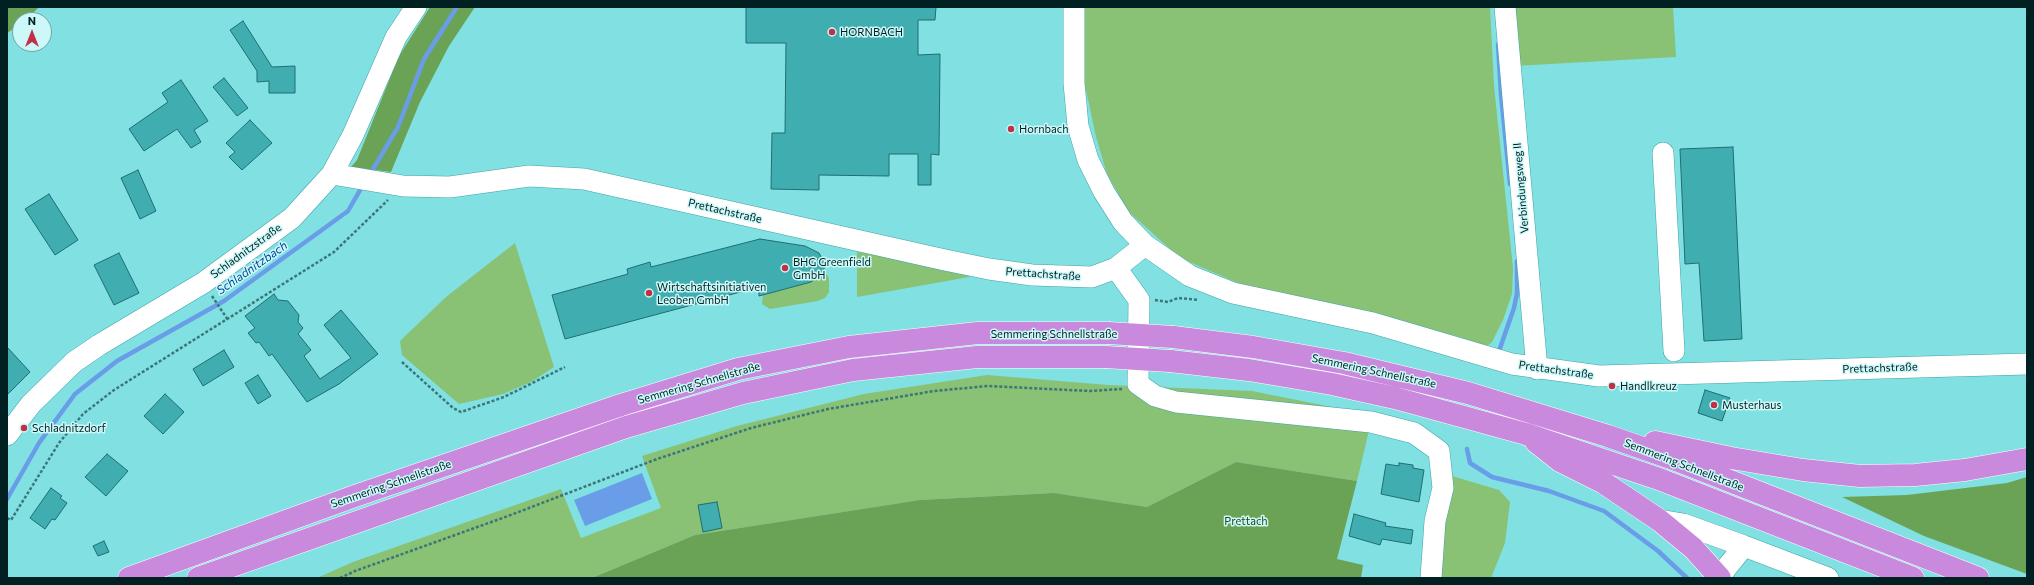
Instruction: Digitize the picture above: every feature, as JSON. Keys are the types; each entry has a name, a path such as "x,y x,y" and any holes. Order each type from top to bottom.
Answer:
{"highway":[{"name":"Semmering Schnellstraße","path":"129,578 370,491 621,405 738,369 849,347 978,334 1108,333 1173,337 1253,347 1344,363 1468,393 1608,436 1671,458 1978,578"},
{"name":"Semmering Schnellstraße","path":"198,578 361,519 626,427 743,393 854,370 977,357 1105,357 1170,361 1249,370 1332,384 1395,398 1526,434 1659,479 1913,578"},
{"path":"1526,434 1560,461 1604,483 1659,520 1692,548 1719,578"},
{"path":"1608,436 1667,443 1731,458 1803,470 1860,476 1915,475 1965,470 2027,459"}],"street":[{"name":"Schladnitzstraße","path":"7,435 31,404 74,362 99,345 203,282 292,218 339,176 353,135 396,37 416,7"},
{"path":"1074,7 1074,83 1078,126 1088,160 1104,192 1123,222 1144,245"},
{"name":"Verbindungsweg II","path":"1505,7 1538,369"},
{"path":"1663,153 1674,351"},
{"name":"Prettachstraße","path":"339,176 393,185 450,187 529,176 584,179 989,269 1072,277 1092,277 1116,268 1144,245 1190,276 1232,293 1373,322 1487,358 1538,369 1599,376 2027,364"},
{"path":"1116,268 1139,300 1138,384 1155,396 1176,402 1371,422 1414,433 1439,451 1443,488 1435,521 1431,578"},
{"path":"1659,520 1683,524 1828,578"},
{"path":"1719,578 1744,546"}],"path":[{"path":"7,518 11,520 59,443 83,414 114,390 228,320 334,252 393,185"},
{"path":"209,292 228,320"},
{"path":"1139,300 1168,302 1178,298 1206,301"},
{"path":"402,362 461,412 504,397 565,367"},
{"path":"340,578 355,571 508,516 656,459 751,428 828,409 934,391 988,386 1090,391 1118,390 1138,384"}],"green space":[{"path":"7,7 39,7 34,12 12,12 12,30 7,33"},
{"path":"430,7 475,7 449,46 420,102 391,172 351,167 357,160 399,56"},
{"path":"1084,7 1490,7 1494,86 1513,268 1512,294 1503,320 1492,342 1487,346 1456,336 1337,305 1250,288 1180,258 1129,212 1107,174 1096,137 1085,85"},
{"path":"1508,7 1673,7 1676,57 1514,66"},
{"path":"515,243 554,367 531,382 503,394 459,404 402,355 400,341 446,297"},
{"path":"857,252 890,257 970,274 969,277 857,297"},
{"path":"825,272 829,278 829,292 825,298 818,301 770,309 762,304 763,295 811,282"},
{"path":"987,375 1108,385 1252,391 1342,409 1371,422 1357,481 1236,462 1147,507 1054,493 920,500 695,535 592,578 317,578 353,562 561,489 581,538 661,508 642,456 737,426 864,394"},
{"name":"Prettach","path":"1236,462 1357,481 1337,559 1363,565 1361,578 592,578 695,535 920,500 1054,493 1147,507"},
{"path":"1442,473 1499,490 1510,502 1505,543 1491,578 1431,578"},
{"path":"2027,477 2027,574 1924,536 1842,497 1907,495 2007,483"}],"water":[{"path":"642,473 652,499 585,526 574,500"}],"building":[{"path":"746,7 936,7 935,20 918,20 918,55 940,54 939,155 931,154 931,185 918,185 918,154 889,154 889,176 819,175 819,190 771,189 772,133 785,133 786,43 746,43"},
{"path":"243,21 272,67 295,66 295,93 269,93 269,81 257,82 257,71 230,30"},
{"path":"224,78 248,108 237,116 213,87"},
{"path":"181,80 208,121 194,130 201,142 191,148 177,129 144,151 129,129 168,102 162,93"},
{"path":"250,120 272,143 242,170 229,157 235,152 226,143"},
{"path":"1733,147 1742,339 1704,341 1699,263 1685,264 1680,149"},
{"path":"138,170 156,211 140,219 121,178"},
{"path":"49,194 78,240 55,255 25,209"},
{"name":"Wirtschaftsinitiativen Leoben GmbH","path":"760,239 805,246 819,253 825,264 823,273 811,282 759,296 759,287 565,339 552,295 628,274 627,269 650,262 651,267"},
{"path":"119,253 139,293 114,305 94,265"},
{"path":"274,294 278,300 288,301 299,315 298,322 303,328 298,334 311,350 304,356 320,379 351,358 324,325 341,310 378,354 339,384 307,402 272,354 269,356 259,342 256,343 248,333 255,328 245,316"},
{"path":"7,347 30,372 7,395"},
{"path":"224,350 234,367 203,386 193,369"},
{"path":"258,375 271,396 258,404 245,383"},
{"name":"Musterhaus","path":"1705,390 1730,398 1722,421 1698,413"},
{"path":"165,394 184,412 163,434 144,416"},
{"path":"107,454 128,471 106,496 85,477"},
{"path":"1399,463 1413,465 1413,468 1424,470 1419,502 1381,494 1386,464 1399,466"},
{"path":"51,488 62,496 60,498 67,503 55,520 52,519 45,529 30,518"},
{"path":"717,502 722,528 703,532 698,505"},
{"path":"1354,514 1386,523 1385,526 1413,530 1411,544 1382,539 1380,545 1349,536"},
{"path":"104,541 109,552 98,556 93,546"}],"waterway":[{"name":"Schladnitzbach","path":"369,176 398,127 424,59 457,7"},
{"path":"1498,44 1501,95 1510,184"},
{"name":"Schladnitzbach","path":"7,499 39,443 75,394 117,361 224,301 348,211 363,185"},
{"path":"1499,351 1514,308 1517,293 1517,261"},
{"path":"1467,449 1470,463 1492,477 1549,491 1604,511 1658,551 1687,578"}],"place":[{"name":"HORNBACH","path":"832,32"},
{"name":"Hornbach","path":"1011,129"},
{"name":"BHG Greenfield GmbH","path":"785,268"},
{"name":"Wirtschaftsinitiativen Leoben GmbH","path":"649,293"},
{"name":"Handlkreuz","path":"1612,386"},
{"name":"Musterhaus","path":"1714,405"},
{"name":"Schladnitzdorf","path":"24,428"}]}
